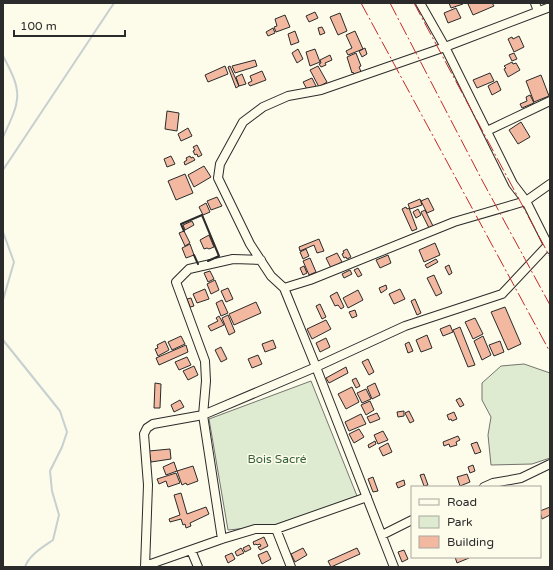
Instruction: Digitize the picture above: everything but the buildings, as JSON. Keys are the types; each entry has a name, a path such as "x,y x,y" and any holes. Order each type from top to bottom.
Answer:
{"street":[{"path":"367,497 276,529 255,530 222,539 145,567 148,485 144,434 147,428 153,424 203,415 316,367 405,326 502,294 549,247 526,201 513,184 445,47 420,3"},
{"path":"534,3 538,11"},
{"path":"394,567 284,288 271,276 250,244 218,178 220,164 243,122 263,107 288,96 321,90 445,47 550,7"},
{"path":"487,131 550,101"},
{"path":"284,288 310,280 454,222 526,201 550,184"},
{"path":"222,539 203,415 206,381 205,361 176,282 189,269 233,259 261,260"},
{"path":"486,486 494,483 521,478 550,464"},
{"path":"382,535 411,520"},
{"path":"276,529 291,567"},
{"path":"191,550 198,567"}],"green space":[{"path":"524,364 550,373 550,458 532,464 491,465 488,435 491,417 482,400 482,383 501,366"},
{"name":"Bois Sacré","path":"311,381 357,496 270,528 228,530 209,419"}],"waterway":[{"path":"3,170 114,3"},
{"path":"3,56 17,88 16,104 3,137"},
{"path":"3,232 14,262 3,300"},
{"path":"3,340 60,411 67,432 62,447 50,471 52,491 59,515 53,540 33,555 25,567"}],"wall":[{"path":"184,231 181,224 202,215 219,256 208,261"},
{"path":"194,255 198,264"}],"power":[{"path":"361,3 550,352"},
{"path":"390,3 483,182 550,305"},
{"path":"414,3 550,257"}]}
